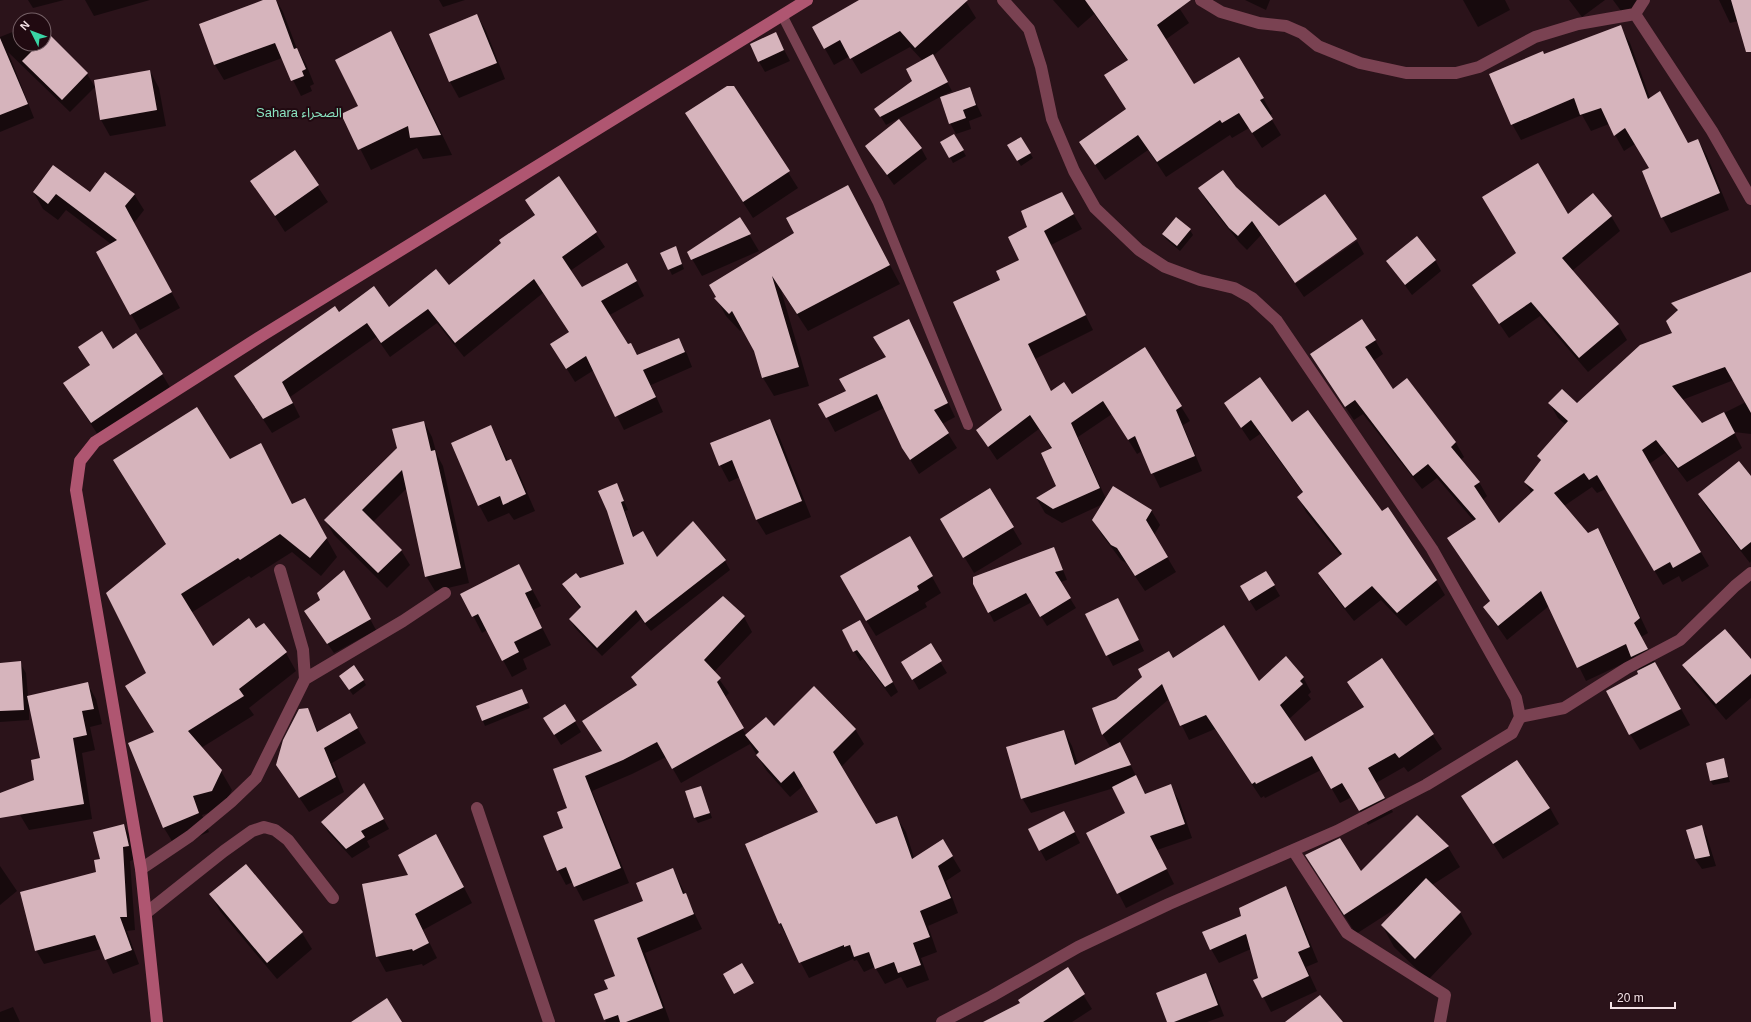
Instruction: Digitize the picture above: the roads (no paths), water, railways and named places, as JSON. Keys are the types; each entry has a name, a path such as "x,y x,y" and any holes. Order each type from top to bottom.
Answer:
{"main road":[{"path":"157,1022 141,869 76,490 80,461 96,442 250,343 807,0"}],"street":[{"path":"942,1022 992,996 1078,947 1169,904 1337,831 1426,785 1512,733 1520,717 1516,698 1432,549 1277,321 1252,298 1234,288 1200,280 1165,267 1139,250 1094,208 1074,171 1052,119 1041,67 1029,29 1003,0"},
{"path":"1200,0 1221,12 1259,22 1286,26 1302,33 1318,46 1360,64 1406,73 1456,72 1479,67 1535,37 1578,24 1635,14 1644,0"},
{"path":"1635,14 1712,131 1751,199"},
{"path":"141,869 190,836 231,802 256,778 305,679 303,650 280,570"},
{"path":"1520,717 1564,708 1627,668 1680,640 1735,586 1751,573"},
{"path":"305,679 403,621 445,593"},
{"path":"477,808 548,1022"},
{"path":"146,913 224,851 252,832 264,827 275,830 288,840 333,898"},
{"path":"1293,850 1348,933 1445,995 1440,1022"}],"lane":[{"path":"782,15 878,203 968,425"}],"district":[{"name":"Sahara الصحراء","path":"299,112"}]}
